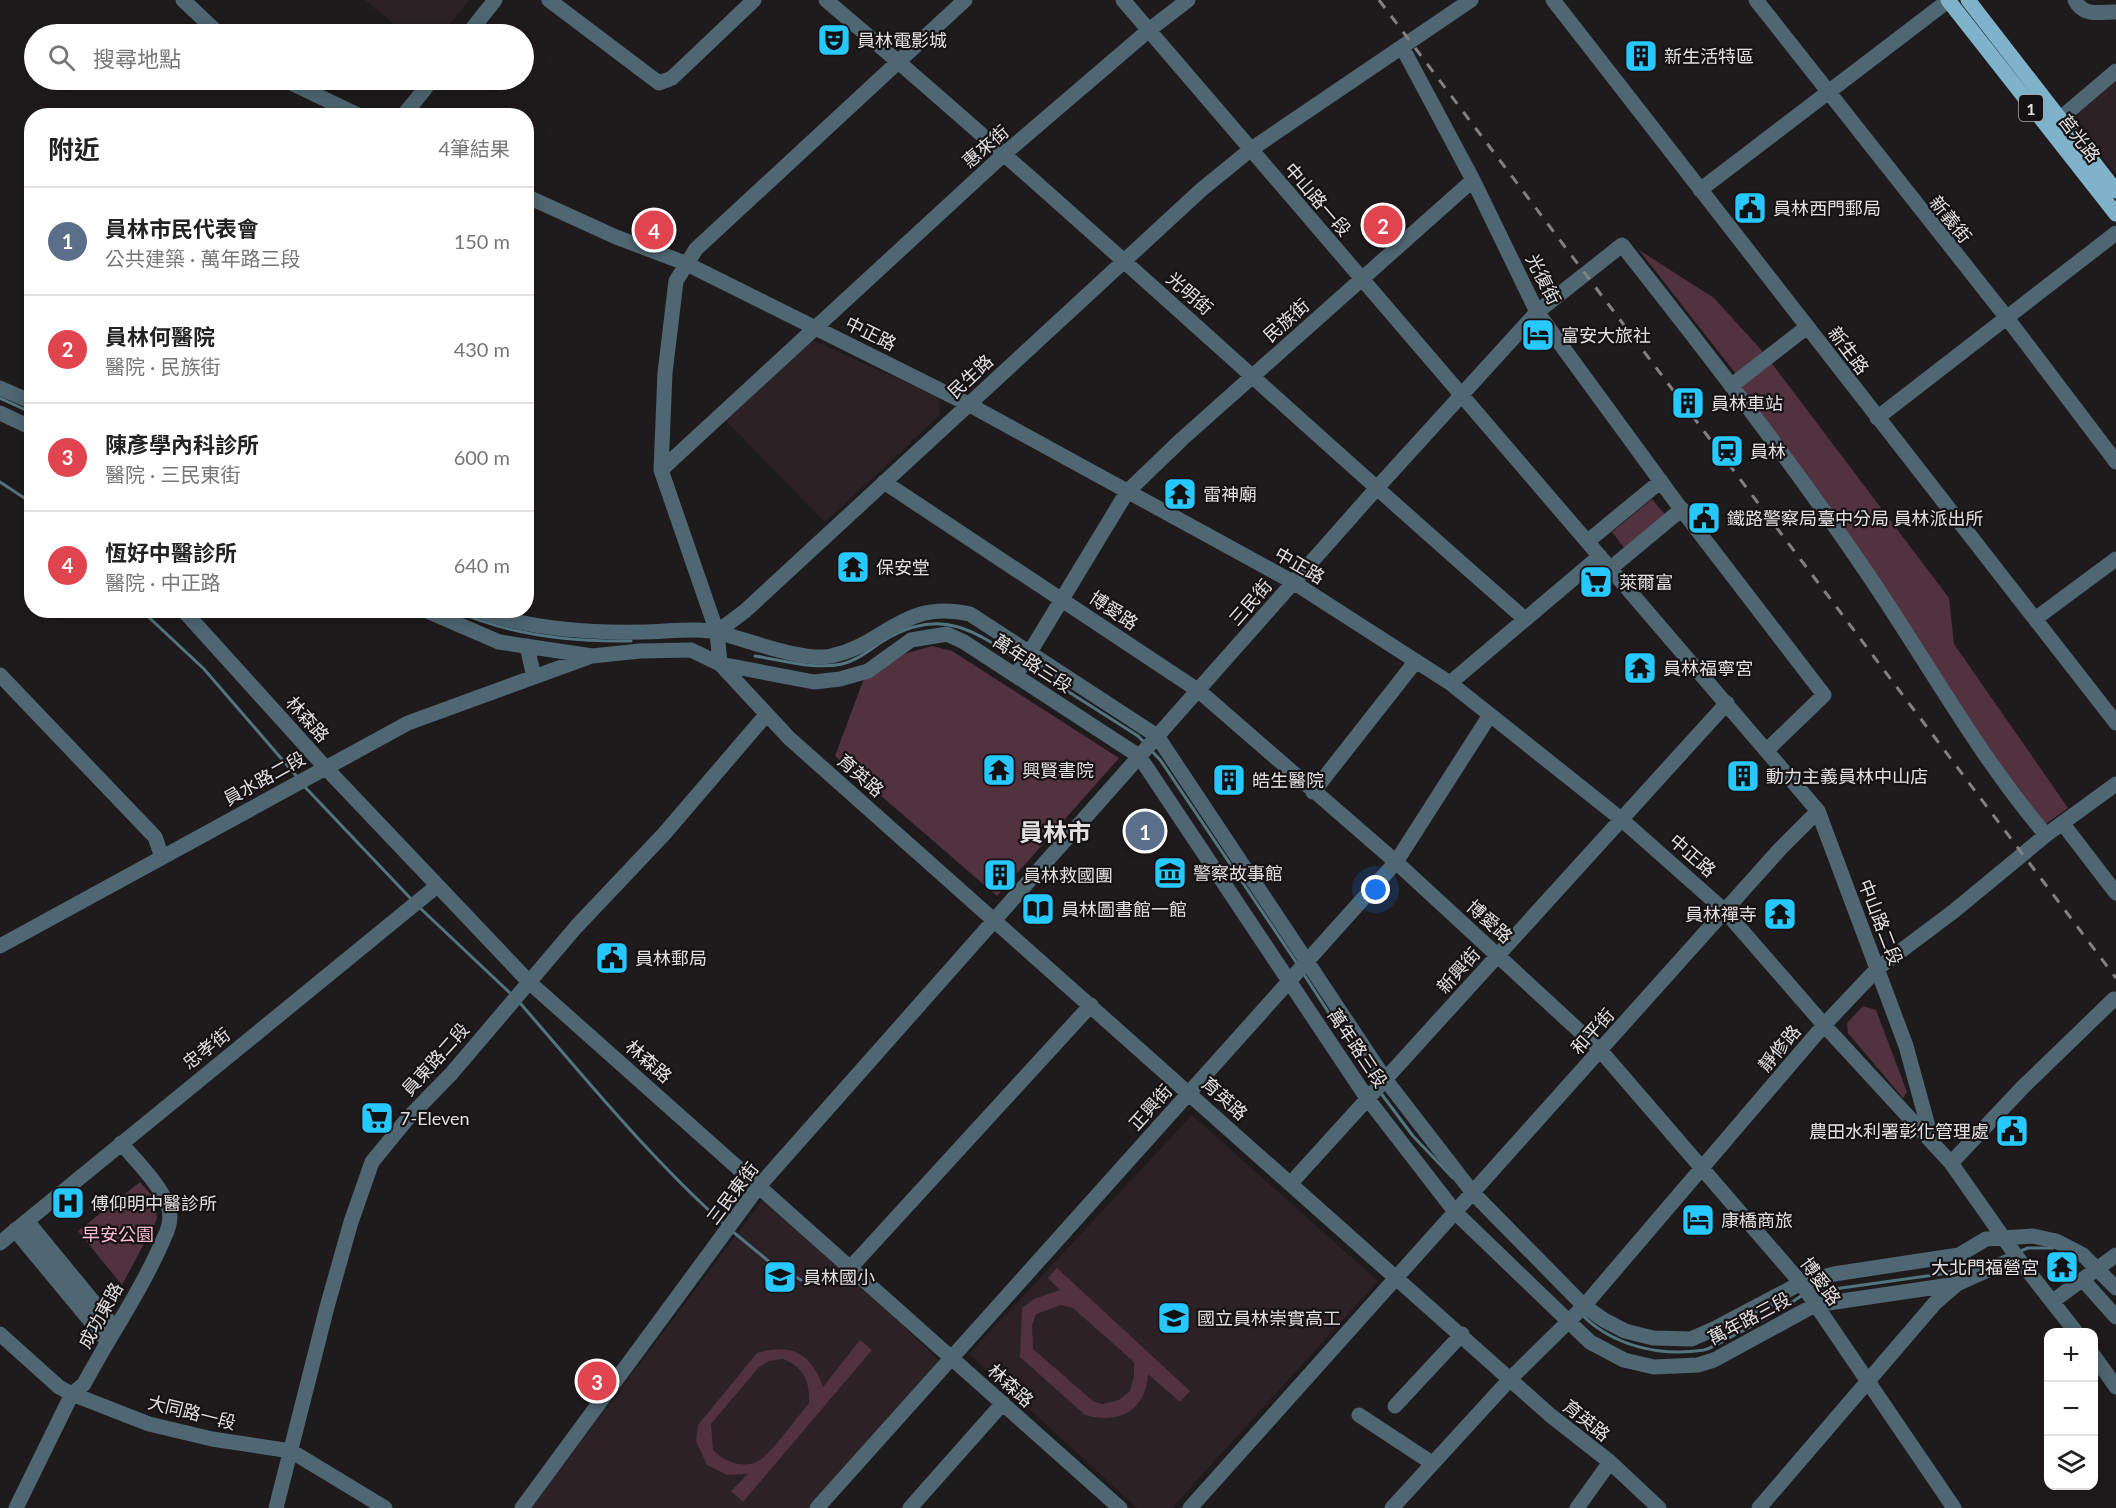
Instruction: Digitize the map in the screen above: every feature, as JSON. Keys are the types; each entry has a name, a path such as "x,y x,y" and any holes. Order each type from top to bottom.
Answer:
{"main road":[{"name":"莒光路","path":"1948,0 2116,214"},
{"name":"莒光路","path":"1968,0 2116,191"}],"street":[{"path":"183,0 208,24"},
{"path":"476,24 495,0"},
{"path":"549,0 659,83 672,78 754,0"},
{"name":"光明街","path":"826,0 1254,375 1376,489 1525,619"},
{"path":"720,664 717,632 661,470 665,373 676,281 685,263 696,249 897,60 965,0"},
{"name":"中山路一段","path":"1123,0 1600,556"},
{"name":"惠來街","path":"661,470 718,419 813,327 1003,155 1149,30 1188,0"},
{"name":"新生路","path":"1553,0 2116,723"},
{"name":"新義街","path":"1756,0 2007,318 2116,462"},
{"path":"1700,190 1948,0"},
{"path":"2075,0 2079,8 2087,12 2116,12"},
{"path":"1250,150 1468,1"},
{"name":"光復街","path":"1402,47 1473,180 1537,312 1661,482 1824,694 1767,750"},
{"path":"2048,129 2116,71"},
{"path":"306,90 343,108"},
{"path":"409,108 424,90"},
{"name":"民生路","path":"717,632 745,611 1122,260 1250,150"},
{"name":"民族街","path":"1016,675 1127,492 1361,278 1473,180"},
{"name":"中正路","path":"534,200 616,237 685,263 968,404 1293,582 1450,683 1621,819 1725,910 1824,1025 1932,1140"},
{"path":"1877,418 2116,233"},
{"name":"三民街","path":"996,920 1293,582 1537,312 1622,245 1731,386"},
{"path":"1807,327 1731,386 1869,576 2013,797 2046,835"},
{"path":"0,388 24,398"},
{"path":"0,413 24,424"},
{"name":"博愛路","path":"884,482 1199,691 1396,862 1600,1050 1801,1282 1954,1508"},
{"path":"1588,542 1661,482"},
{"path":"1611,568 1682,509"},
{"path":"1450,683 1600,556"},
{"name":"中山路二段","path":"1600,556 1818,811 1906,1047 1932,1140 1952,1163 2017,1257 2073,1328"},
{"path":"2036,619 2116,559"},
{"name":"萬年路三段","path":"502,618 591,632 717,632 797,654 829,657 859,644 908,617 933,611 952,610 970,614 1030,652 1157,736 1385,1079 1473,1193 1584,1306 1625,1331 1653,1338 1691,1339 1801,1282 1834,1274 1959,1255 1986,1239 2033,1236 2056,1241 2084,1255 2116,1288"},
{"name":"林森路","path":"190,618 325,767 529,982 1120,1508"},
{"path":"442,618 486,638 527,646 592,656 640,651 691,650 720,664"},
{"name":"萬年路三段","path":"720,664 814,682 840,679 868,671 910,640 947,634 964,642 1016,675 1139,756 1368,1098 1456,1213 1590,1342 1624,1360 1654,1367 1698,1365 1714,1360 1815,1305 1958,1284 2017,1257"},
{"path":"527,646 534,677"},
{"name":"員水路二段","path":"0,946 408,723 592,656"},
{"path":"1313,792 1416,661"},
{"name":"育英路","path":"720,664 766,715 1550,1415 1610,1462 1659,1508"},
{"path":"0,675 155,837 162,857"},
{"name":"新興街","path":"1291,1183 1727,704"},
{"name":"員東路二段","path":"276,1508 351,1222 372,1162 529,982 664,834 766,715"},
{"name":"正興街","path":"817,1508 953,1359 1396,862 1490,715"},
{"name":"靜修路","path":"1392,1508 1511,1378 1584,1306 1824,1025 1878,968 1954,911 2046,835 2116,784"},
{"name":"和平街","path":"1191,1508 1725,910 1818,811"},
{"path":"2063,824 2116,893"},
{"name":"忠孝街","path":"0,1243 437,886"},
{"name":"三民東街","path":"522,1508 759,1186 996,920"},
{"path":"1952,1163 2023,1087 2114,999 2116,1000"},
{"path":"851,1267 1091,1005"},
{"name":"成功東路","path":"16,1508 72,1394 84,1384 165,1236 170,1220 168,1207 162,1196 121,1143"},
{"path":"21,1226 111,1334"},
{"path":"2052,1301 2116,1255"},
{"path":"2083,1280 2116,1317"},
{"path":"1759,1508 1935,1303 1958,1284"},
{"name":"大同路一段","path":"0,1334 59,1387 72,1394 149,1424 212,1439 291,1452 385,1508"},
{"path":"1395,1406 1461,1334"},
{"path":"2098,1362 2116,1387"},
{"path":"910,1508 1003,1403"},
{"path":"1359,1416 1432,1463"},
{"path":"1577,1508 1610,1462"}],"shaded area":[{"path":"365,0 469,0 450,24 394,24"},
{"path":"2116,77 2116,174 2069,115"},
{"path":"1380,203 1401,231 1386,244 1365,219"},
{"path":"811,339 939,398 940,415 825,522 724,419"},
{"name":"國立員林崇實高工","path":"1192,1115 1378,1281 1172,1508 1137,1508 969,1354"},
{"name":"員林國小","path":"768,1193 940,1362 809,1508 531,1508"}],"green space":[{"path":"1639,250 1714,298 1764,353 1736,374"},
{"path":"1770,361 1949,598 1954,644 2068,808 2043,826 1741,389 1743,381"},
{"path":"1652,499 1667,517 1626,550 1612,532"},
{"path":"932,646 952,651 1119,758 997,896 835,756 863,681 901,655"},
{"path":"1863,1006 1876,1010 1907,1092 1903,1098 1848,1033 1847,1023"},
{"name":"早安公園","path":"140,1182 155,1199 157,1219 122,1285 78,1231"},
{"path":"1057,1268 1190,1391 1180,1402 1148,1374 1142,1397 1129,1412 1109,1418 1085,1415 1020,1357 1022,1308 1034,1299 1060,1290 1048,1278","holes":["1061,1305 1073,1308 1134,1362 1134,1376 1130,1391 1119,1400 1103,1404 1094,1402 1033,1349 1032,1325 1036,1314"]},
{"path":"860,1340 872,1350 743,1502 731,1491 748,1474 727,1475 707,1465 696,1441 698,1425 757,1353 780,1349 799,1354 813,1366 823,1387","holes":["783,1359 801,1371 807,1382 809,1403 766,1455 754,1463 741,1464 729,1461 713,1450 711,1424 759,1367 769,1361"]}],"waterway":[{"path":"0,398 24,409"},
{"path":"0,482 24,498"},
{"path":"150,618 204,669 299,779"},
{"path":"473,618 496,626 541,635 586,640 631,641"},
{"path":"755,656 798,664 831,666 855,659 909,628 926,624 943,624 973,633 1020,661"},
{"path":"1028,666 1138,736 1145,743"},
{"path":"1151,750 1161,761 1298,965"},
{"path":"304,786 413,901"},
{"path":"420,908 511,994"},
{"path":"1303,973 1375,1084"},
{"path":"520,1003 645,1145 725,1225"},
{"path":"1380,1092 1413,1136 1453,1178"},
{"path":"732,1231 772,1264 801,1280"},
{"path":"2018,1252 2028,1248 2053,1248"},
{"path":"1813,1292 1941,1274 1987,1262"},
{"path":"1581,1314 1608,1334 1638,1347 1687,1352 1704,1350 1713,1346 1767,1318 1804,1294"}],"railway":[{"path":"1379,0 2116,978"}],"place":[{"name":"員林電影城","path":"834,40"},
{"name":"新生活特區","path":"1641,56"},
{"name":"員林西門郵局","path":"1750,208"},
{"name":"員林何醫院","path":"1383,225"},
{"name":"恆好中醫診所","path":"654,230"},
{"name":"富安大旅社","path":"1538,335"},
{"name":"員林車站","path":"1688,403"},
{"name":"員林","path":"1727,451"},
{"name":"雷神廟","path":"1180,494"},
{"name":"鐵路警察局臺中分局 員林派出所","path":"1704,518"},
{"name":"保安堂","path":"853,567"},
{"name":"萊爾富","path":"1596,582"},
{"name":"員林福寧宮","path":"1640,668"},
{"name":"興賢書院","path":"999,770"},
{"name":"動力主義員林中山店","path":"1743,776"},
{"name":"皓生醫院","path":"1229,780"},
{"name":"員林市民代表會","path":"1145,831"},
{"name":"警察故事館","path":"1170,873"},
{"name":"員林救國團","path":"1000,875"},
{"name":"員林圖書館一館","path":"1038,909"},
{"name":"員林禪寺","path":"1780,914"},
{"name":"員林郵局","path":"612,958"},
{"name":"7-Eleven","path":"377,1118"},
{"name":"農田水利署彰化管理處","path":"2012,1131"},
{"name":"傅仰明中醫診所","path":"68,1203"},
{"name":"康橋商旅","path":"1698,1220"},
{"name":"大北門福營宮","path":"2062,1267"},
{"name":"員林國小","path":"780,1277"},
{"name":"國立員林崇實高工","path":"1174,1318"},
{"name":"陳彥學內科診所","path":"597,1381"}],"district":[{"name":"員林市","path":"1055,831"}]}
